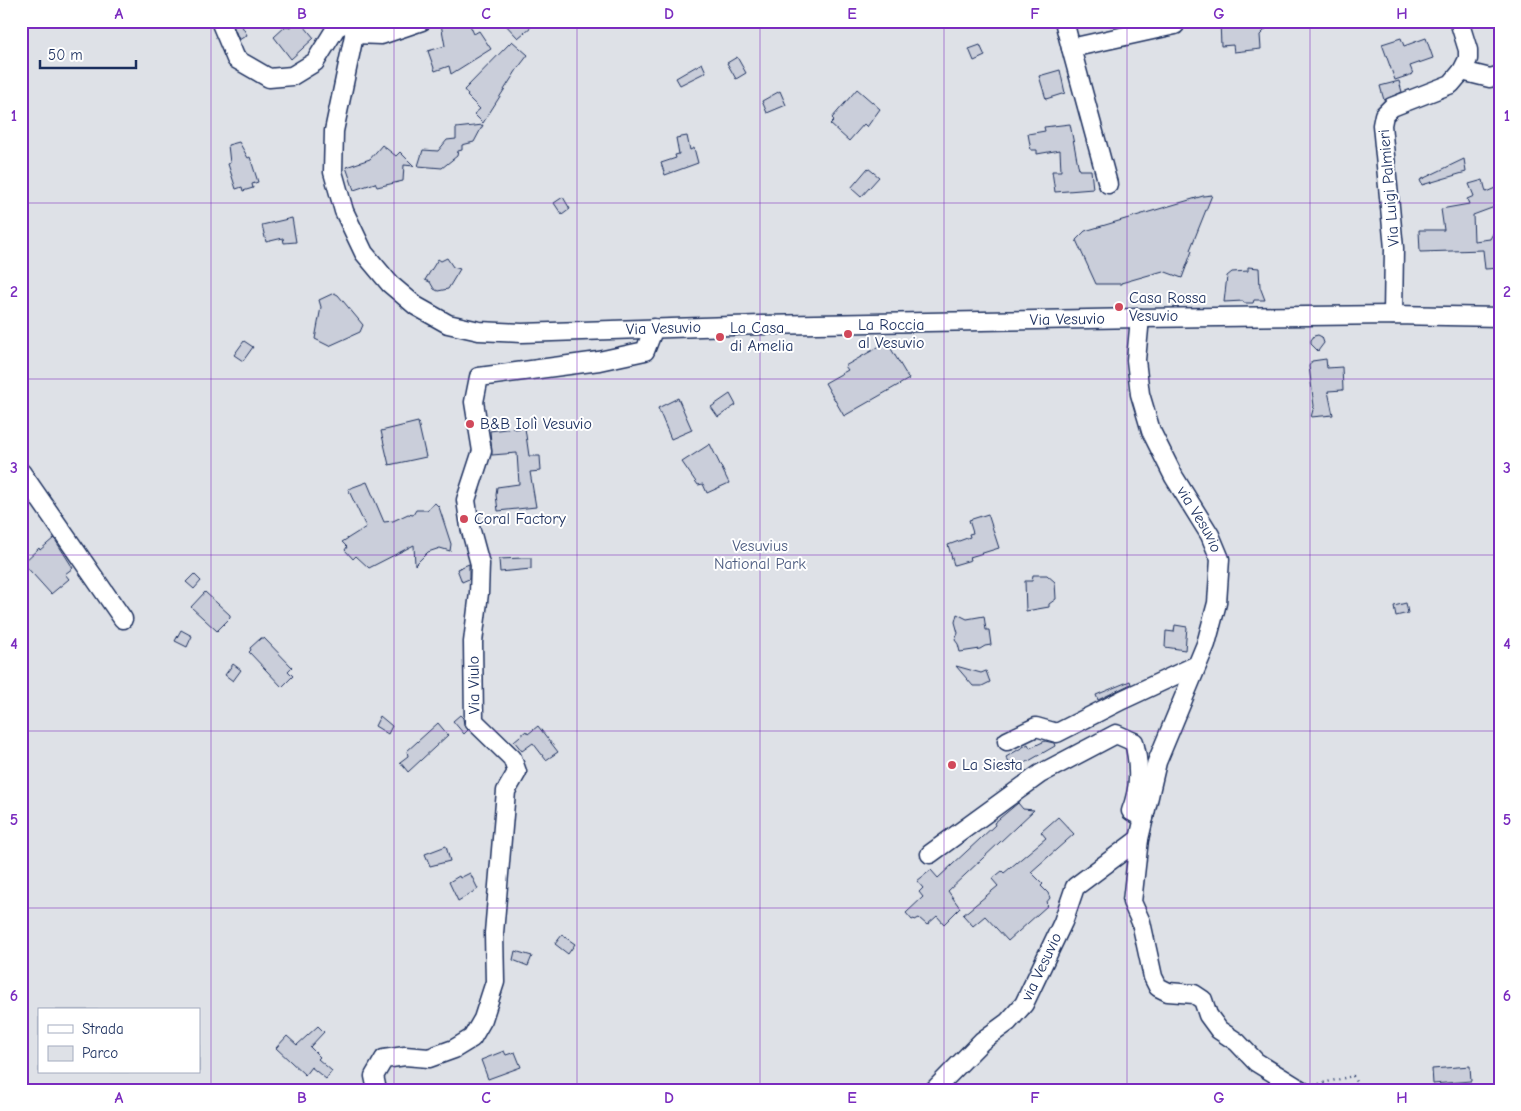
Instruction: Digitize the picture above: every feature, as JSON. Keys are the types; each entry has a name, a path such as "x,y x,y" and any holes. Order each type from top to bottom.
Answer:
{"street":[{"path":"220,21 236,60 268,78 292,76 315,62 336,28 353,26 381,35 422,21"},
{"path":"1064,21 1108,184"},
{"path":"1459,21 1468,50 1468,59 1462,70 1490,78 1500,75"},
{"path":"1071,48 1179,23"},
{"name":"Via Vesuvio","path":"353,26 334,130 333,172 344,211 364,253 390,284 416,306 448,324 479,331 522,332 1140,318 1393,315 1500,317"},
{"name":"Via Luigi Palmieri","path":"1393,315 1394,248 1382,125 1384,115 1392,108 1450,84 1462,70"},
{"name":"via Vesuvio","path":"1140,318 1136,360 1140,394 1151,431 1174,478 1210,535 1220,560 1217,603 1206,644 1157,762 1139,838 1132,902 1141,922 1153,976 1158,987 1168,992 1194,994 1203,1000 1208,1015 1219,1030 1237,1042 1256,1062 1301,1089"},
{"name":"Via Viulo","path":"377,1090 374,1076 384,1059 405,1056 429,1058 454,1049 472,1038 483,1019 496,982 494,933 505,800 506,791 517,772 512,758 474,722 474,642 480,593 480,564 470,527 466,500 482,451 474,402 479,378 599,361 644,351 654,328"},
{"path":"21,472 123,618"},
{"path":"1007,741 1036,727 1057,733 1197,665"},
{"path":"930,854 1040,774 1116,734 1134,742 1138,757 1138,794 1130,811 1144,818"},
{"name":"via Vesuvio","path":"934,1090 982,1041 1008,1022 1024,1004 1062,922 1075,887 1139,838"}],"path":[{"path":"1301,1089 1353,1076 1356,1082 1356,1090"}],"green space":[{"name":"Vesuvius National Park","path":"21,21 1500,21 1500,1090 21,1090"}],"building":[{"path":"239,21 247,35 239,40 233,25"},
{"path":"298,21 314,38 291,59 274,37 286,26 290,27"},
{"path":"448,21 468,21 474,34 479,31 491,49 451,74 449,66 435,71 428,51 445,46 441,24"},
{"path":"502,21 538,21 518,38"},
{"path":"1220,21 1259,21 1259,25 1266,29 1260,35 1261,49 1234,52 1233,45 1221,46"},
{"path":"1401,38 1404,46 1426,38 1433,58 1410,66 1413,74 1395,80 1382,44"},
{"path":"512,41 528,55 483,123 474,114 480,109 467,96 464,90"},
{"path":"980,45 985,56 974,61 969,49"},
{"path":"737,57 746,73 736,79 727,63"},
{"path":"702,63 706,72 680,85 676,78"},
{"path":"1060,70 1065,93 1046,99 1039,76"},
{"path":"1399,81 1402,92 1384,100 1380,86"},
{"path":"857,89 880,109 867,127 864,124 849,141 830,124 834,120 832,118"},
{"path":"780,91 786,105 767,113 762,101"},
{"path":"1070,124 1079,170 1091,170 1093,189 1055,192 1052,171 1061,171 1060,150 1037,154 1037,150 1031,150 1028,134 1045,131 1044,127"},
{"path":"483,125 474,142 462,145 462,150 458,151 457,156 442,168 418,166 423,150 438,151 447,140 456,139 456,128"},
{"path":"687,136 690,150 694,148 698,163 665,175 661,163 676,158 675,155 679,154 676,138"},
{"path":"239,142 248,158 250,157 258,182 252,184 253,188 243,191 242,187 236,189 228,164 230,163 228,145"},
{"path":"382,145 396,156 400,152 414,166 404,165 403,181 377,187 375,183 354,190 346,167 370,159"},
{"path":"1464,159 1466,172 1422,185 1420,180"},
{"path":"868,168 879,177 861,197 851,188"},
{"path":"1483,180 1486,192 1500,186 1500,205 1473,215 1474,241 1490,239 1500,221 1500,268 1485,269 1483,250 1420,252 1419,230 1444,230 1441,209 1469,204 1467,199 1474,196 1469,184"},
{"path":"1212,195 1190,250 1192,251 1182,278 1163,271 1121,284 1096,284 1076,240 1085,231"},
{"path":"563,197 570,209 562,215 554,203"},
{"path":"292,218 296,242 284,243 283,238 266,242 262,225"},
{"path":"447,258 453,267 460,269 448,289 438,291 434,289 430,282 425,280 438,259 441,261"},
{"path":"1248,267 1259,268 1260,287 1265,300 1254,300 1253,303 1244,303 1243,301 1224,302 1227,276 1232,272 1248,271"},
{"path":"334,293 338,295 363,325 360,332 329,346 315,339 321,307 319,300"},
{"path":"1314,336 1322,337 1324,343 1318,351 1311,344 1311,340"},
{"path":"244,341 253,347 243,361 234,355"},
{"path":"887,342 909,379 844,416 825,383 848,370 845,366"},
{"path":"1326,359 1327,368 1342,367 1343,390 1328,391 1333,415 1311,417 1314,406 1309,366 1312,361"},
{"path":"730,394 736,405 718,417 711,407"},
{"path":"678,398 692,430 671,439 658,408"},
{"path":"418,422 426,457 389,465 381,431"},
{"path":"525,428 529,456 540,456 541,471 530,472 536,507 498,511 497,487 519,484 517,453 492,455 490,431"},
{"path":"710,444 729,483 707,493 703,484 698,485 682,462"},
{"path":"367,482 384,522 393,521 408,514 413,515 416,510 427,510 435,503 439,507 451,544 450,551 440,548 428,552 415,565 414,545 369,568 356,556 353,559 345,550 347,547 342,542 366,527 348,489"},
{"path":"988,514 999,548 970,557 971,560 954,565 948,545 970,537 969,534 973,533 969,520"},
{"path":"54,538 73,568 65,574 69,579 51,594 23,563 39,548 40,550"},
{"path":"531,558 531,569 500,572 499,559"},
{"path":"469,564 469,579 462,582 457,569"},
{"path":"194,574 201,581 194,589 186,582"},
{"path":"1033,575 1047,575 1055,582 1056,599 1049,604 1049,607 1026,611 1025,581 1032,581"},
{"path":"205,592 230,615 230,618 217,631 191,607"},
{"path":"1406,603 1408,613 1396,616 1394,606"},
{"path":"957,614 967,619 984,616 986,630 989,630 991,645 960,652 955,640 958,633 955,622"},
{"path":"1175,625 1187,627 1185,650 1165,647 1166,631 1174,632"},
{"path":"181,630 192,636 187,647 175,641"},
{"path":"261,638 264,638 292,667 288,671 293,676 282,687 249,652 250,648"},
{"path":"233,664 241,670 233,681 225,675"},
{"path":"956,666 981,673 986,671 990,682 982,686 973,686"},
{"path":"1130,681 1131,684 1098,700 1096,695"},
{"path":"460,715 468,730 464,734 453,721"},
{"path":"380,716 392,726 388,734 375,726"},
{"path":"438,723 448,735 408,772 400,762 408,756 407,751"},
{"path":"538,726 558,752 546,760 533,743 522,751 514,741 526,731 528,734"},
{"path":"1045,741 1054,743 1055,746 1013,770 1006,757 1028,744 1030,748"},
{"path":"1018,803 1023,809 1034,810 948,891 960,908 944,924 937,916 927,925 919,918 912,920 906,913 923,897 919,892 923,888 917,881 931,870 938,878 995,825 994,823"},
{"path":"1058,817 1074,834 1031,872 1043,884 1041,886 1048,893 1050,898 1046,903 1048,905 1008,941 985,916 973,926 963,915 998,886 992,879 1002,871 1004,873 1046,838 1041,832"},
{"path":"446,846 450,861 430,866 425,854"},
{"path":"470,873 478,889 458,901 449,882 459,876 460,878"},
{"path":"562,935 575,944 568,954 555,944"},
{"path":"515,951 532,956 528,966 513,960"},
{"path":"318,1026 324,1032 310,1047 320,1057 318,1059 332,1071 326,1079 311,1067 305,1075 276,1048 287,1036 297,1045"},
{"path":"504,1051 506,1055 515,1052 521,1067 488,1079 481,1060"},
{"path":"1470,1066 1471,1081 1433,1084 1432,1069"}],"place":[{"name":"Casa Rossa Vesuvio","path":"1119,307"},
{"name":"La Roccia al Vesuvio","path":"848,334"},
{"name":"La Casa di Amelia","path":"720,337"},
{"name":"B&B Iolì Vesuvio","path":"470,424"},
{"name":"Coral Factory","path":"464,519"},
{"name":"La Siesta","path":"952,765"}]}
